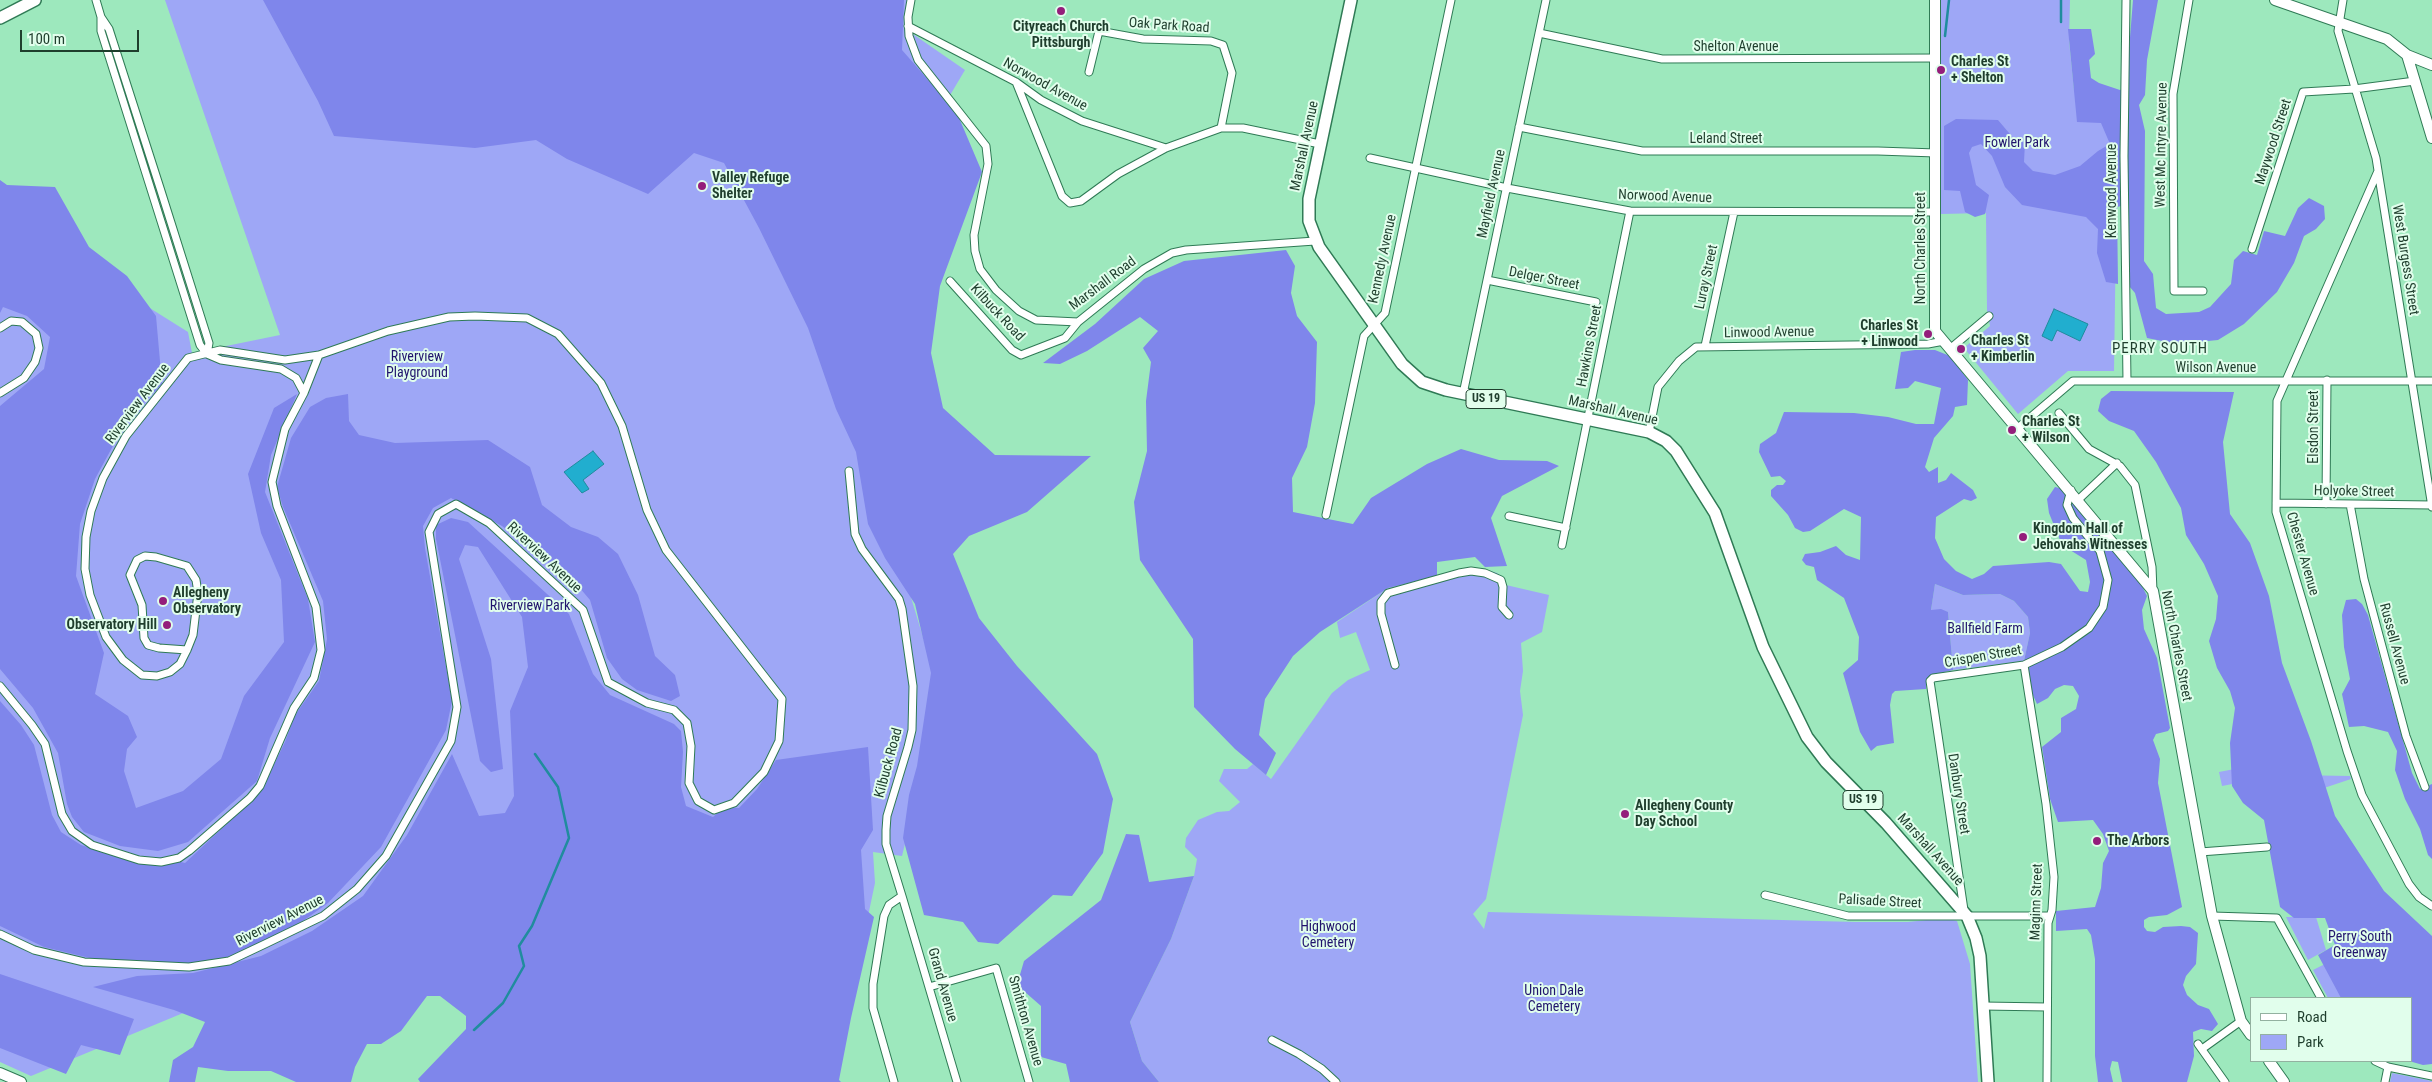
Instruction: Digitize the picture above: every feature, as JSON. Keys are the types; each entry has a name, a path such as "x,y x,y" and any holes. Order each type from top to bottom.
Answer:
{"main road":[{"path":"0,18 35,0"},
{"name":"Marshall Avenue","path":"1351,0 1308,206 1309,221 1316,241 1402,364 1415,377 1438,388 1463,394 1648,432 1666,441 1676,451 1710,505 1763,647 1807,737 1826,762 1886,823 1965,913 1978,947 1988,1082"}],"street":[{"path":"96,0 101,17 101,31 200,345 207,354 222,360 281,369 296,378 304,392"},
{"name":"Marshall Road","path":"911,0 908,26 911,45 918,60 986,146 988,155 987,174 974,236 975,251 980,269 996,290 1018,310 1036,320 1078,322 1144,269 1172,253 1186,250 1316,241"},
{"name":"Kennedy Avenue","path":"1326,515 1364,336 1385,313 1451,0"},
{"name":"Mayfield Avenue","path":"1463,394 1546,0"},
{"name":"North Charles Street","path":"1935,0 1935,331 2071,490 2153,591 2212,916 2241,1022 2250,1034"},
{"name":"Kenwood Avenue","path":"2126,0 2124,156 2127,381"},
{"name":"West Mc Intyre Avenue","path":"2189,0 2173,94 2174,292 2203,291"},
{"path":"2275,0 2387,39 2407,55 2432,65"},
{"name":"West Burgess Street","path":"2343,0 2339,37 2378,171 2432,506"},
{"name":"Norwood Avenue","path":"908,26 1016,82 1041,100 1082,121 1166,148"},
{"name":"Oak Park Road","path":"1089,72 1099,31 1143,39 1211,41 1223,45 1232,73 1221,128"},
{"name":"Shelton Avenue","path":"1539,33 1662,59 1936,58"},
{"path":"2407,55 2432,138"},
{"name":"Maywood Street","path":"2252,249 2304,92 2354,89 2415,81"},
{"path":"1016,82 1062,196 1067,201 1074,203 1081,201 1118,174 1166,148 1221,128 1243,128 1320,144"},
{"name":"Leland Street","path":"1519,127 1642,152 1878,151 1936,153"},
{"name":"Norwood Avenue","path":"1370,158 1506,188 1630,211 1935,212"},
{"name":"Chester Avenue","path":"2378,171 2278,401 2276,512 2341,732 2362,795 2409,884 2419,897 2432,906"},
{"name":"Hawkins Street","path":"1562,545 1630,211"},
{"name":"Luray Street","path":"1705,346 1734,212"},
{"name":"Delger Street","path":"1487,280 1596,302"},
{"name":"Kilbuck Road","path":"950,281 1012,350 1021,355 1065,338 1078,322"},
{"path":"1948,345 1989,316"},
{"name":"Riverview Avenue","path":"0,934 34,950 84,962 189,967 229,961 323,916 357,889 386,856 451,741 457,707 429,532 438,514 456,504 489,523 583,610 608,682 647,703 674,710 687,723 691,746 689,783 698,800 714,810 734,803 764,772 779,742 782,698 666,550 647,510 618,415 601,383 558,334 527,318 448,317 388,331 319,355 285,360 220,350 188,358 126,436 103,478 91,511 86,537 85,569 90,595 106,637 123,660 142,675 157,676 170,672 180,664 187,650 197,612 198,593 193,573 181,564 145,556 136,560 130,575 142,604 144,638 148,644 159,648 187,650"},
{"path":"0,328 11,321 22,322 36,334 39,348 35,362 24,378 0,393"},
{"name":"Linwood Avenue","path":"1648,432 1660,384 1686,354 1696,347 1948,345"},
{"path":"0,686 32,724 45,744 62,814 72,831 92,845 139,860 161,862 179,858 250,798 260,786 294,708 314,678 321,650 316,607 277,506 272,482 285,429 304,392 319,355"},
{"name":"Elsdon Street","path":"2326,504 2327,380"},
{"name":"Wilson Avenue","path":"2018,428 2073,381 2432,380"},
{"path":"2059,413 2089,449 2117,464 2134,485 2152,567 2153,591"},
{"path":"2078,500 2117,464"},
{"name":"Kilbuck Road","path":"849,471 855,534 862,549 899,599 913,686 913,708 908,747 888,816 886,830 886,844 902,896"},
{"name":"Crispen Street","path":"1930,681 1933,678 2024,665 2062,647 2089,628 2103,607 2108,580 2100,551 2072,518 2067,505 2071,490"},
{"name":"Holyoke Street","path":"2276,504 2432,506"},
{"name":"Russell Avenue","path":"2350,504 2364,579 2406,736 2425,787"},
{"path":"1510,516 1566,528"},
{"path":"1396,665 1381,614 1380,602 1388,593 1471,571 1485,572 1501,580 1503,587 1502,607 1509,615"},
{"name":"Maginn Street","path":"2024,665 2046,804 2054,877 2050,916 2047,1082"},
{"name":"Danbury Street","path":"1930,681 1965,913"},
{"path":"2200,852 2267,847"},
{"name":"Palisade Street","path":"1765,895 1848,916 1965,913 2050,916"},
{"path":"894,1082 873,1008 873,984 884,916 890,905 902,896"},
{"name":"Grand Avenue","path":"902,896 957,1082"},
{"path":"2212,916 2277,918 2320,997"},
{"name":"Smithton Avenue","path":"929,987 996,968 1029,1082"},
{"path":"1983,1006 2047,1006"},
{"path":"2225,1082 2200,1047 2241,1022"},
{"path":"1272,1040 1322,1069 1336,1082"},
{"path":"2270,1062 2284,1082"},
{"path":"2377,1062 2388,1067 2432,1076"},
{"path":"2386,1082 2388,1067"},
{"path":"0,1073 21,1082"}],"green space":[{"name":"Riverview Park","path":"165,0 907,0 907,30 965,70 943,107 878,488 941,697 902,856 873,852 875,883 833,1082 525,974 188,1011 31,1076 0,1062 0,214 188,332 192,353 280,335"},
{"path":"263,0 904,0 902,50 957,113 982,172 940,286 931,353 943,408 995,455 1091,456 1027,512 969,536 953,554 979,618 1017,666 1097,754 1113,799 1103,853 1072,896 1053,895 998,944 978,942 963,922 924,915 903,838 909,795 917,766 931,673 915,604 885,558 868,524 856,452 836,409 808,328 759,228 724,163 694,153 648,194 567,159 536,140 475,148 334,136 318,101"},
{"name":"Fowler Park","path":"1941,0 2070,0 2069,41 2074,90 2118,90 2114,371 2068,371 2018,414 1964,348 1990,326 1987,310 1986,213 1941,214"},
{"path":"2133,0 2158,0 2147,60 2145,95 2139,105 2145,131 2144,261 2153,274 2156,308 2166,314 2199,312 2210,307 2231,284 2234,260 2243,251 2257,255 2264,231 2285,236 2298,208 2309,198 2324,206 2325,219 2316,229 2304,236 2294,263 2277,292 2244,324 2218,340 2177,344 2147,338 2135,293 2129,286 2129,204 2117,207 2118,284 2106,282 2097,253 2098,229 2086,217 2022,205 2005,187 1992,156 1981,144 1972,147 1969,153 1976,185 1989,195 1985,214 1975,217 1965,212 1960,191 1944,190 1944,126 1956,119 1998,120 2015,140 2025,142 2024,162 2033,171 2055,175 2080,166 2110,144 2101,123 2077,122 2068,29 2091,29 2095,54 2089,60 2091,78 2099,83 2120,90 2126,87"},
{"path":"0,180 7,185 55,187 89,247 127,276 156,316 162,384 127,420 95,479 80,524 76,576 104,653 95,694 128,716 137,737 127,749 124,771 136,808 183,791 221,759 244,696 284,642 281,580 261,533 248,474 274,408 297,394 271,455 265,492 308,599 315,642 270,738 257,781 188,842 158,851 120,846 84,832 72,817 67,804 58,753 33,708 0,669 0,406 44,369 50,337 27,316 3,307 0,313"},
{"path":"1286,250 1295,266 1291,293 1297,316 1317,342 1315,403 1307,447 1292,478 1293,512 1353,524 1371,498 1427,464 1461,449 1499,460 1547,461 1559,466 1502,496 1491,518 1507,566 1485,567 1475,557 1437,562 1437,576 1388,588 1320,632 1293,656 1265,699 1259,735 1276,753 1266,775 1235,749 1194,707 1193,639 1140,560 1134,502 1147,451 1146,401 1151,362 1143,348 1158,331 1140,317 1087,351 1060,364 1043,363 1095,324 1144,279 1184,261"},
{"path":"1935,350 1950,356 1968,380 1967,405 1955,407 1953,416 1934,438 1925,467 1929,472 1938,467 1938,483 1946,480 1951,473 1973,490 1977,498 1971,501 1964,499 1936,517 1935,538 1944,559 1956,571 1972,579 1984,574 1993,566 2049,562 2061,564 2080,591 2088,592 2090,582 2086,560 2062,545 2049,513 2047,499 2055,487 2063,489 2111,549 2137,576 2147,596 2142,610 2144,629 2157,658 2170,728 2168,731 2156,734 2153,740 2160,759 2158,783 2182,907 2167,915 2149,917 2144,920 2144,927 2147,931 2155,932 2163,927 2190,927 2198,933 2196,964 2186,976 2183,985 2187,995 2198,1005 2209,1009 2218,1024 2212,1031 2201,1029 2193,1032 2194,1056 2187,1082 2122,1082 2118,1062 2112,1061 2110,1069 2113,1082 2098,1082 2095,1056 2095,959 2091,935 2087,929 2056,931 2056,911 2095,907 2101,888 2103,863 2109,851 2103,834 2093,820 2058,822 2050,799 2042,747 2061,732 2061,718 2076,709 2079,696 2073,686 2064,685 2055,689 2048,698 2037,704 2032,693 2024,661 2030,633 2028,617 2014,601 2000,594 1963,595 1935,584 1931,610 1941,609 1948,612 1953,670 1932,675 1927,679 1926,689 1895,691 1892,694 1890,705 1894,743 1877,746 1871,751 1860,732 1843,673 1858,660 1859,637 1844,598 1817,580 1814,567 1806,565 1802,560 1805,554 1820,552 1836,546 1846,555 1860,560 1861,517 1844,509 1810,531 1803,532 1795,528 1788,515 1771,496 1771,490 1777,485 1783,485 1786,481 1780,476 1771,477 1759,452 1760,444 1776,433 1784,412 1854,413 1888,417 1916,424 1934,424 1941,388 1915,381 1908,388 1895,389 1901,352"},
{"path":"2111,391 2234,392 2223,442 2230,514 2250,543 2269,596 2282,663 2311,741 2335,816 2384,891 2432,936 2432,1064 2423,1065 2412,1062 2412,997 2340,997 2318,955 2335,945 2325,918 2294,918 2280,907 2264,820 2243,803 2232,786 2230,743 2235,708 2230,691 2217,668 2209,641 2216,619 2218,596 2204,564 2186,535 2181,508 2156,462 2134,431 2109,421 2098,411 2101,399"},
{"path":"348,394 349,421 359,435 395,443 488,440 530,467 542,505 571,527 598,537 618,554 638,595 655,656 675,675 680,696 671,701 637,690 622,679 607,658 590,600 579,587 502,526 451,498 433,508 423,526 425,548 452,701 446,730 381,847 328,903 275,941 239,957 199,964 94,959 44,947 0,926 0,701 21,725 34,745 52,815 61,832 81,845 129,860 151,862 169,859 185,863 248,804 264,785 285,742 295,715 319,681 327,639 323,601 283,507 277,487 291,438 310,407 326,398"},
{"path":"451,518 468,522 569,614 593,674 610,695 674,724 681,731 683,752 681,787 686,806 713,817 724,807 739,808 757,789 776,760 868,747 873,830 861,850 865,909 874,917 851,1018 839,1080 841,1082 420,1082 418,1079 466,1029 466,1016 440,996 427,996 401,1031 381,1044 367,1044 355,1067 351,1082 296,1082 271,1071 228,1071 198,1067 195,1082 169,1082 173,1060 193,1047 205,1022 174,1010 93,987 137,976 193,973 261,956 312,931 363,896 407,835 452,754 479,816 505,813 514,796 510,711 528,667 522,617 478,547 465,545 459,559 491,659 503,769 491,772 480,761 436,539 436,525"},
{"name":"Highwood Cemetery","path":"1480,568 1497,573 1504,579 1506,585 1549,595 1542,632 1521,643 1523,671 1520,691 1523,715 1486,899 1473,914 1484,929 1488,912 1855,922 1908,922 1945,918 1957,921 1970,964 1978,1082 1159,1082 1142,1061 1130,1022 1171,939 1194,876 1197,859 1185,847 1186,838 1198,820 1217,812 1229,811 1240,802 1219,781 1224,769 1247,769 1253,764 1271,779 1332,693 1348,680 1370,670 1356,632 1340,638 1337,622 1388,588 1466,569"},
{"name":"Ballfield Farm","path":"1935,584 1963,595 2000,594 2014,601 2028,617 2030,633 2024,661 1953,670 1948,612 1931,610"},
{"path":"2356,599 2362,604 2368,615 2412,773 2420,789 2432,784 2432,859 2428,855 2420,829 2405,799 2395,770 2397,751 2388,732 2364,726 2349,727 2342,694 2350,679 2344,647 2342,615 2346,600"},
{"path":"2245,767 2248,781 2222,786 2219,772"},
{"path":"2292,775 2350,776 2351,779 2297,797"},
{"path":"1126,834 1139,835 1149,882 1194,876 1171,939 1130,1022 1142,1061 1159,1082 1070,1082 1066,1064 1041,1057 1041,1006 1017,985 1024,961 1101,900"},
{"name":"Perry South Greenway","path":"2286,917 2316,917 2326,950 2308,960"},
{"name":"Perry South Greenway","path":"2331,961 2344,997 2327,997 2313,970"},
{"path":"0,974 134,1019 120,1055 81,1045 66,1074 0,1048"},
{"path":"2392,1073 2432,1081 2432,1082 2390,1082"}],"shaded area":[{"path":"2054,309 2088,324 2080,341 2057,330 2052,341 2042,336"},
{"path":"593,451 604,464 583,480 589,489 582,493 564,472"}],"waterway":[{"path":"1945,36 1949,0"},
{"path":"2061,0 2061,22"},
{"path":"474,1030 503,1003 524,966 519,946 532,926 569,838 558,787 535,754"}],"place":[{"name":"Cityreach Church Pittsburgh","path":"1061,11"},
{"name":"Charles St + Shelton","path":"1941,70"},
{"name":"Valley Refuge Shelter","path":"702,186"},
{"name":"Charles St + Linwood","path":"1928,334"},
{"name":"Charles St + Kimberlin","path":"1961,349"},
{"name":"Charles St + Wilson","path":"2012,430"},
{"name":"Kingdom Hall of Jehovahs Witnesses","path":"2023,537"},
{"name":"Allegheny Observatory","path":"163,601"},
{"name":"Observatory Hill","path":"167,625"},
{"name":"Allegheny County Day School","path":"1625,814"},
{"name":"The Arbors","path":"2097,841"}],"district":[{"name":"PERRY SOUTH","path":"2160,349"}],"park label":[{"name":"Riverview Playground","path":"417,366"},
{"name":"Union Dale Cemetery","path":"1554,1000"}]}
